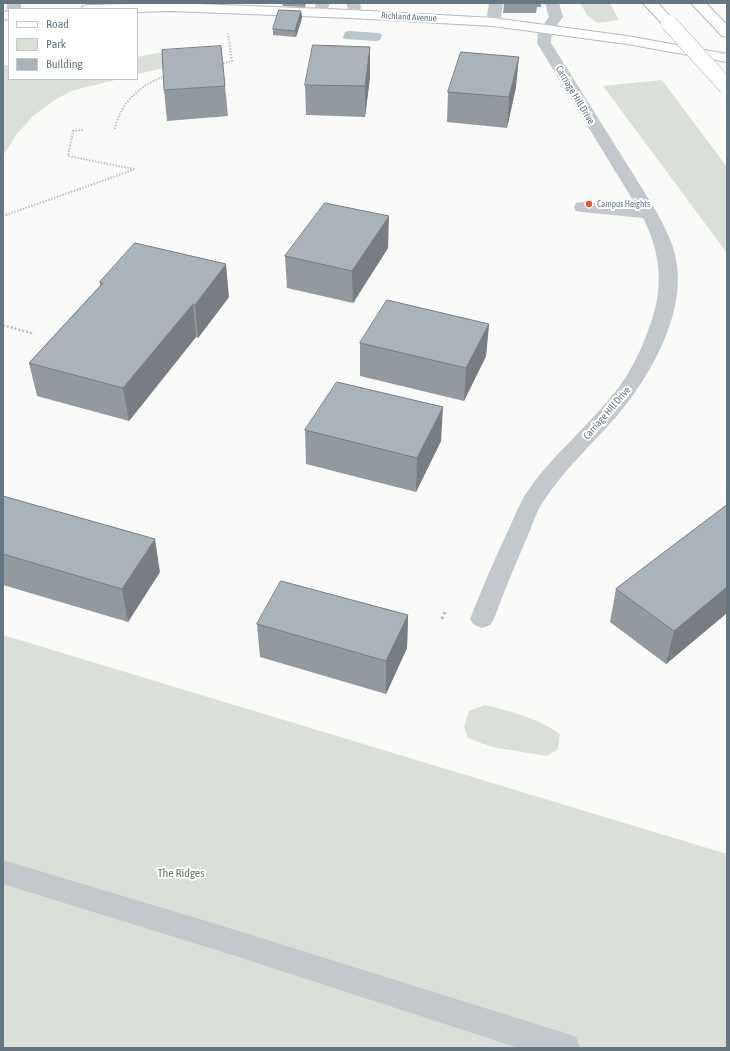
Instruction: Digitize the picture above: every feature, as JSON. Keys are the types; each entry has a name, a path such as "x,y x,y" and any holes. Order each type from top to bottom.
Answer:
{"main road":[{"path":"650,3 727,87"},
{"path":"698,3 727,32"},
{"name":"Richland Avenue","path":"108,8 170,5 321,8 493,22 546,28 627,40 727,58"}],"street":[{"path":"493,22 496,3"},
{"path":"546,28 556,18 552,3"},
{"name":"Carriage Hill Drive","path":"482,619 503,566 536,495 623,398 642,368 656,339 665,308 669,285 668,264 664,245 648,213 576,98 544,43 542,38 546,28"},
{"path":"582,207 648,213"},
{"path":"3,872 226,940 565,1048"}],"path":[{"path":"228,34 232,61"},
{"path":"218,64 232,61 236,63"},
{"path":"115,129 118,115 133,96 143,87 167,76"},
{"path":"3,216 136,169 68,156 74,131 83,130"},
{"path":"3,325 34,334"},
{"path":"442,619 446,610"}],"green space":[{"path":"580,3 610,3 619,20 597,23 587,15"},
{"path":"173,50 168,67 138,74 138,57"},
{"path":"3,65 8,65 8,80 115,80 74,90 56,99 33,116 16,135 3,156"},
{"path":"662,80 727,167 727,253 603,86"},
{"name":"The Ridges","path":"3,635 727,854 727,1048 3,1048"},
{"path":"485,705 524,716 552,729 560,734 558,749 547,756 492,747 468,738 464,727 469,711"}],"shaded area":[{"path":"345,32 379,33 382,35 380,40 376,41 343,38"}],"building":[{"path":"279,10 301,11 295,31 273,29"},
{"path":"313,45 370,47 365,86 305,85"},
{"path":"221,46 225,86 164,90 162,50"},
{"path":"461,52 519,57 509,97 448,92"},
{"path":"325,203 389,216 352,271 285,256"},
{"path":"135,243 226,264 195,305 193,304 123,388 29,363 103,283 100,282"},
{"path":"387,300 489,324 466,368 360,343"},
{"path":"337,382 443,407 417,458 305,430"},
{"path":"3,496 155,539 122,589 3,554"},
{"path":"727,505 727,587 674,631 616,589"},
{"path":"281,581 408,615 386,661 257,624"}],"place":[{"name":"Campus Heights","path":"589,204"}]}
